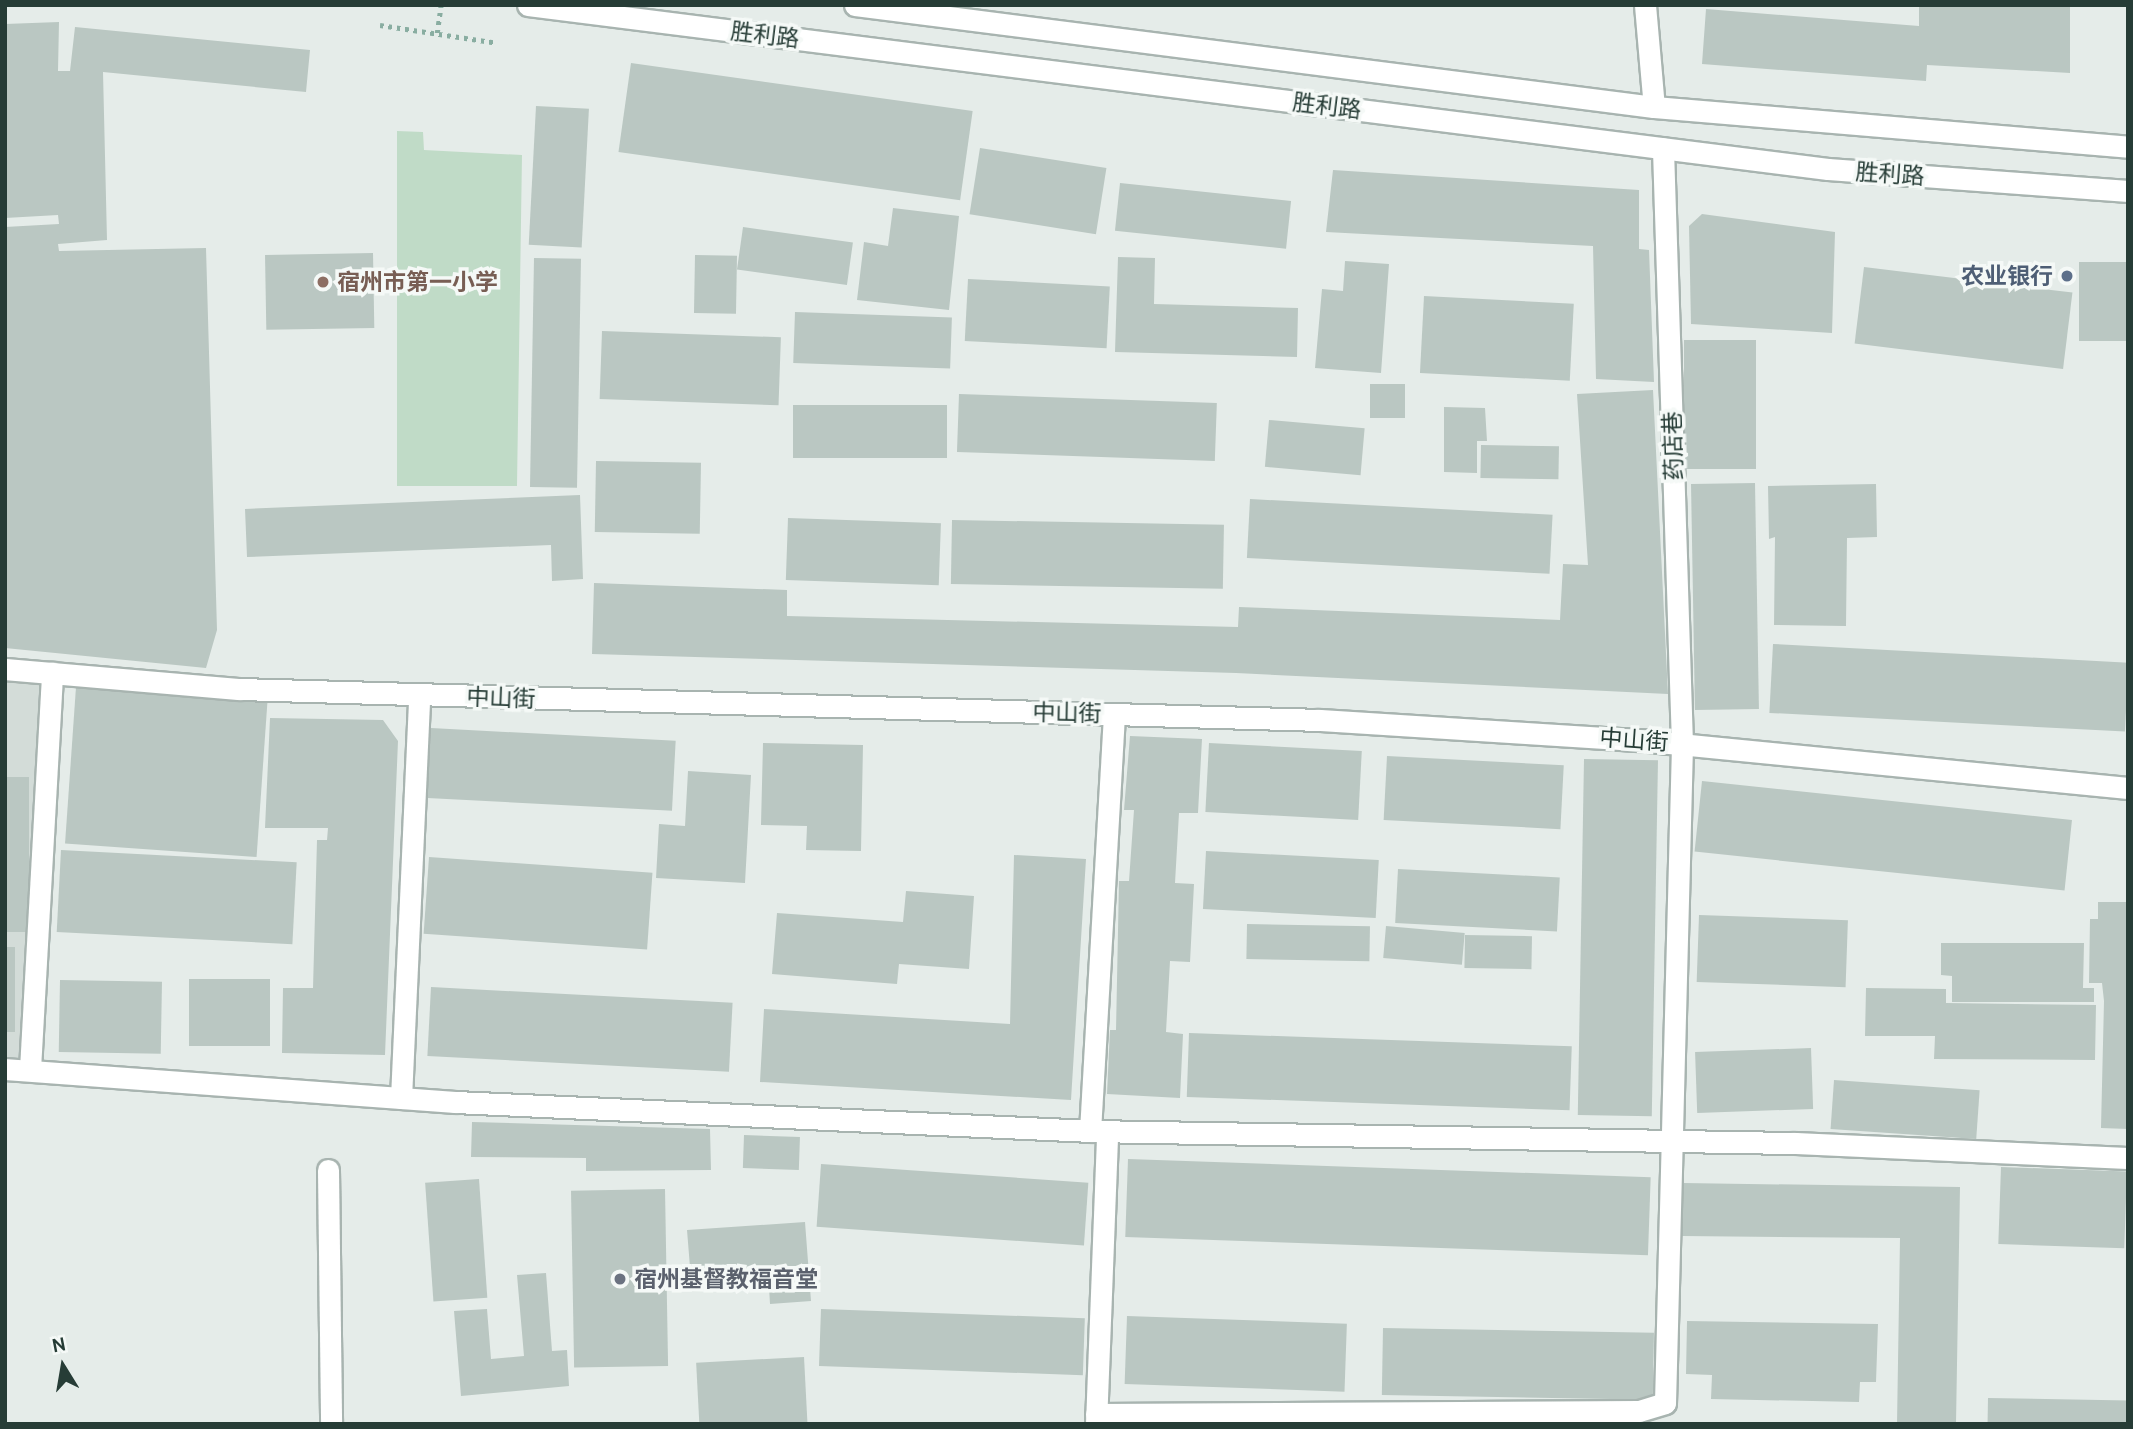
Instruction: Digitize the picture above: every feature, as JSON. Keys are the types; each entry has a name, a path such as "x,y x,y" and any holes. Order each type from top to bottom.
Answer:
{"street":[{"name":"胜利路","path":"528,5 1828,169 2128,191"},
{"name":"胜利路","path":"855,5 1654,107 2128,147"},
{"path":"1645,5 1654,107"},
{"name":"药店巷","path":"1096,1419 1639,1411 1665,1402 1682,744 1663,148"},
{"name":"中山街","path":"5,669 419,695 1319,720 1682,744 2128,788"},
{"path":"30,1069 52,673"},
{"path":"401,1098 419,695"},
{"path":"1096,1419 1098,1131 1114,715"},
{"path":"5,1069 401,1098 1098,1131 1672,1141 2128,1158"},
{"path":"328,1170 331,1424"}],"path":[{"path":"438,33 441,5"},
{"path":"380,25 497,43"}],"shaded area":[{"path":"5,669 52,673 30,1069 5,1069"}],"green space":[{"path":"397,131 423,132 424,150 522,155 517,486 397,486"}],"building":[{"path":"1919,5 2070,5 2070,73 1927,65 1926,81 1702,64 1706,9 1919,26"},
{"path":"59,22 58,71 70,71 75,27 310,50 306,92 103,72 107,240 58,244 59,251 206,248 217,630 206,668 5,648 5,227 59,224 58,215 5,218 5,24"},
{"path":"631,63 973,111 960,200 618,152"},
{"path":"536,106 589,109 582,248 529,245"},
{"path":"980,148 1106,168 1096,234 970,214"},
{"path":"1333,170 1639,190 1639,249 1649,250 1654,382 1596,379 1593,246 1326,232"},
{"path":"1120,183 1291,201 1286,249 1115,231"},
{"path":"893,208 959,216 949,310 857,300 864,242 888,246"},
{"path":"1702,214 1835,232 1832,333 1691,324 1689,226"},
{"path":"743,227 853,242 847,285 737,270"},
{"path":"373,253 374,328 266,330 265,255"},
{"path":"695,255 737,256 736,314 694,313"},
{"path":"1118,257 1155,258 1154,304 1298,308 1297,357 1115,352"},
{"path":"534,258 581,259 577,488 530,487"},
{"path":"1345,261 1389,264 1381,373 1315,368 1322,289 1343,291"},
{"path":"2079,262 2128,262 2128,341 2079,341"},
{"path":"1864,267 2072,293 2063,369 1855,343"},
{"path":"968,279 1110,286 1107,348 965,341"},
{"path":"1424,296 1574,304 1570,381 1420,373"},
{"path":"795,312 952,317 950,368 793,363"},
{"path":"602,331 781,337 779,405 600,399"},
{"path":"1684,340 1756,340 1756,469 1684,469"},
{"path":"1370,384 1405,384 1405,418 1370,418"},
{"path":"1653,390 1668,694 1236,673 592,654 594,583 787,590 787,616 1238,627 1239,607 1560,620 1563,564 1588,565 1577,394"},
{"path":"959,394 1217,403 1215,461 957,452"},
{"path":"793,405 947,405 947,458 793,458"},
{"path":"1444,407 1485,408 1487,441 1477,441 1477,473 1444,472"},
{"path":"1269,420 1365,428 1361,475 1265,467"},
{"path":"1481,445 1559,446 1558,479 1480,478"},
{"path":"596,461 701,463 700,534 595,532"},
{"path":"1755,483 1759,709 1695,710 1691,484"},
{"path":"1876,484 1877,537 1847,538 1846,626 1774,625 1775,537 1769,539 1768,486"},
{"path":"580,495 583,579 552,581 551,545 247,557 245,509"},
{"path":"1250,499 1553,515 1549,574 1247,558"},
{"path":"788,518 941,523 939,585 786,580"},
{"path":"952,520 1224,525 1223,589 951,584"},
{"path":"1773,644 2128,663 2125,732 1769,713"},
{"path":"76,687 268,700 257,857 65,844"},
{"path":"270,718 383,720 398,741 385,1055 282,1053 283,988 313,988 317,840 327,840 328,828 265,828"},
{"path":"431,728 676,741 672,811 427,798"},
{"path":"1130,736 1202,739 1198,813 1179,813 1175,883 1194,884 1190,962 1170,961 1166,1032 1183,1034 1180,1098 1107,1094 1110,1030 1116,1030 1119,881 1129,881 1134,810 1124,810"},
{"path":"763,743 863,745 861,851 806,850 807,826 761,825"},
{"path":"1209,743 1362,751 1358,820 1205,812"},
{"path":"1387,756 1564,765 1560,829 1384,820"},
{"path":"1584,759 1658,760 1652,1116 1578,1115"},
{"path":"688,771 751,775 745,883 656,878 659,824 685,826"},
{"path":"5,777 29,777 29,932 5,932"},
{"path":"1702,781 2072,820 2065,890 1695,852"},
{"path":"61,850 297,862 292,944 57,932"},
{"path":"1206,851 1379,860 1376,918 1203,909"},
{"path":"1014,855 1086,859 1071,1100 760,1082 764,1009 1010,1024"},
{"path":"429,857 652,873 647,949 424,934"},
{"path":"1398,869 1560,877 1557,931 1395,923"},
{"path":"906,891 974,896 969,969 899,964 897,984 772,974 777,913 903,922"},
{"path":"2098,902 2128,902 2128,1129 2101,1128 2104,1001 2102,983 2089,983 2090,919 2098,919"},
{"path":"1699,915 1848,920 1846,987 1697,982"},
{"path":"1247,924 1370,926 1369,961 1246,959"},
{"path":"1386,926 1465,933 1462,965 1383,958"},
{"path":"1465,935 1532,936 1531,969 1464,968"},
{"path":"1941,943 2084,943 2083,988 2094,988 2094,1002 1952,1002 1952,976 1941,975"},
{"path":"5,947 15,947 15,1032 5,1032"},
{"path":"189,979 270,979 270,1046 189,1046"},
{"path":"60,980 162,982 161,1054 59,1052"},
{"path":"431,987 733,1003 729,1072 427,1056"},
{"path":"1866,988 1946,989 1946,1003 2096,1005 2095,1060 1934,1059 1935,1036 1865,1036"},
{"path":"1189,1033 1572,1046 1570,1110 1187,1097"},
{"path":"1811,1048 1813,1109 1697,1113 1695,1052"},
{"path":"1834,1080 1980,1090 1976,1139 1831,1129"},
{"path":"472,1122 710,1129 711,1170 586,1171 586,1158 471,1157"},
{"path":"744,1135 800,1137 799,1170 743,1168"},
{"path":"1128,1159 1651,1177 1648,1255 1125,1237"},
{"path":"821,1164 1088,1183 1084,1246 817,1227"},
{"path":"2001,1167 2127,1171 2124,1248 1998,1244"},
{"path":"479,1179 487,1298 433,1301 425,1183"},
{"path":"1683,1183 1960,1187 1956,1424 1897,1424 1900,1238 1682,1236"},
{"name":"宿州基督教福音堂","path":"665,1189 668,1366 574,1368 571,1191"},
{"path":"805,1222 811,1301 770,1304 769,1287 692,1292 687,1230"},
{"path":"546,1273 552,1351 567,1350 569,1386 461,1396 454,1311 487,1309 491,1359 524,1356 517,1275"},
{"path":"821,1309 1085,1318 1083,1375 819,1366"},
{"path":"1127,1316 1347,1324 1344,1392 1125,1384"},
{"path":"1687,1321 1878,1324 1876,1382 1860,1382 1859,1402 1711,1399 1712,1375 1686,1374"},
{"path":"1383,1328 1654,1333 1653,1400 1382,1395"},
{"path":"804,1357 808,1424 699,1424 696,1363"},
{"path":"1988,1398 2128,1400 2128,1424 1988,1424"}],"place":[{"name":"农业银行","path":"2067,276"},
{"name":"宿州市第一小学","path":"323,282"},
{"name":"宿州基督教福音堂","path":"620,1279"}]}
